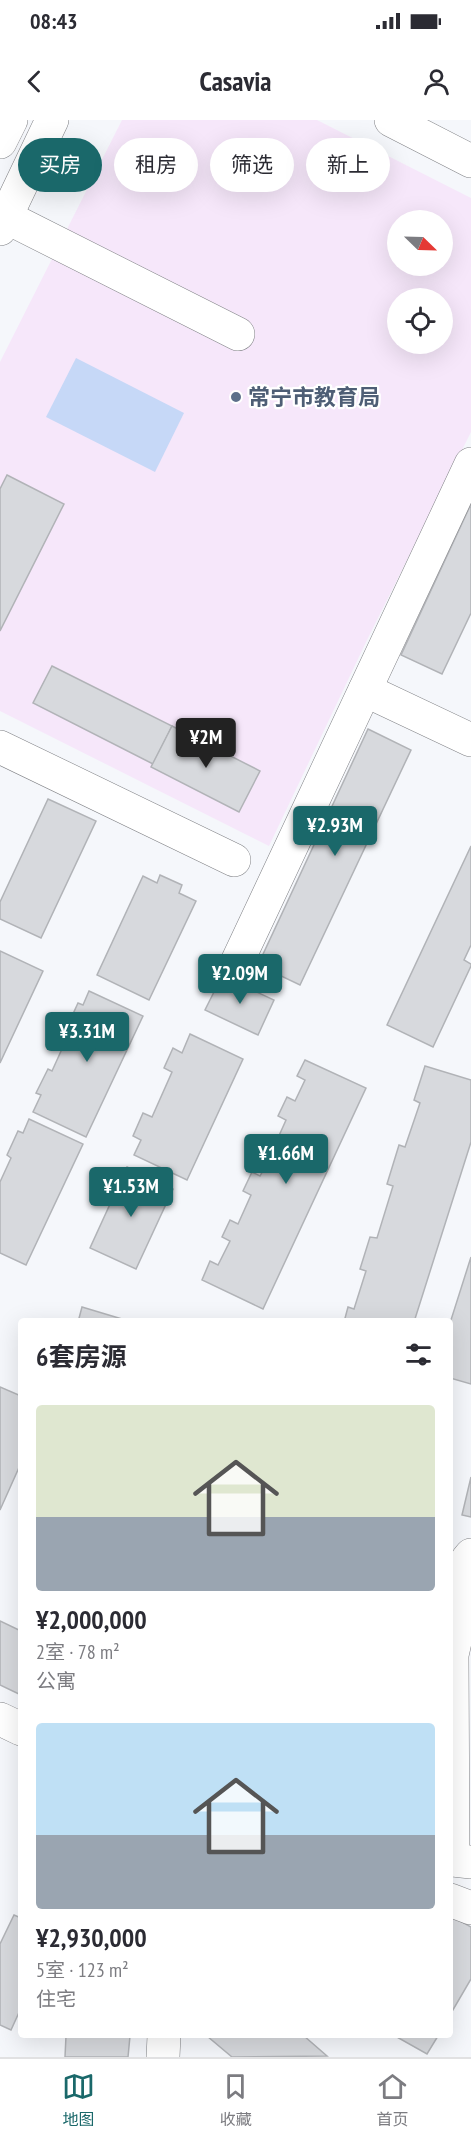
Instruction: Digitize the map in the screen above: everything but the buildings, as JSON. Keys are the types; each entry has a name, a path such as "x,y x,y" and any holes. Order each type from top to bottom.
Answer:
{"street":[{"path":"0,142 10,120"},
{"path":"52,120 3,223 238,334"},
{"path":"391,120 471,160"},
{"path":"238,960 471,464"},
{"path":"365,690 471,740"},
{"path":"0,747 234,860"},
{"path":"453,1651 469,1593 460,1587 460,1574 471,1554"},
{"path":"0,1719 18,1728"},
{"path":"453,1860 471,1862"},
{"path":"453,1901 471,1908"},
{"path":"163,2057 165,2038"}],"shaded area":[{"name":"常宁市教育局","path":"122,120 317,120 353,138 306,138 306,192 390,192 390,157 471,198 471,432 367,640 269,846 0,711 0,362 86,192 102,192 102,160"},
{"path":"76,358 184,413 155,472 46,417"}],"place":[{"name":"常宁市教育局","path":"236,397"}]}
